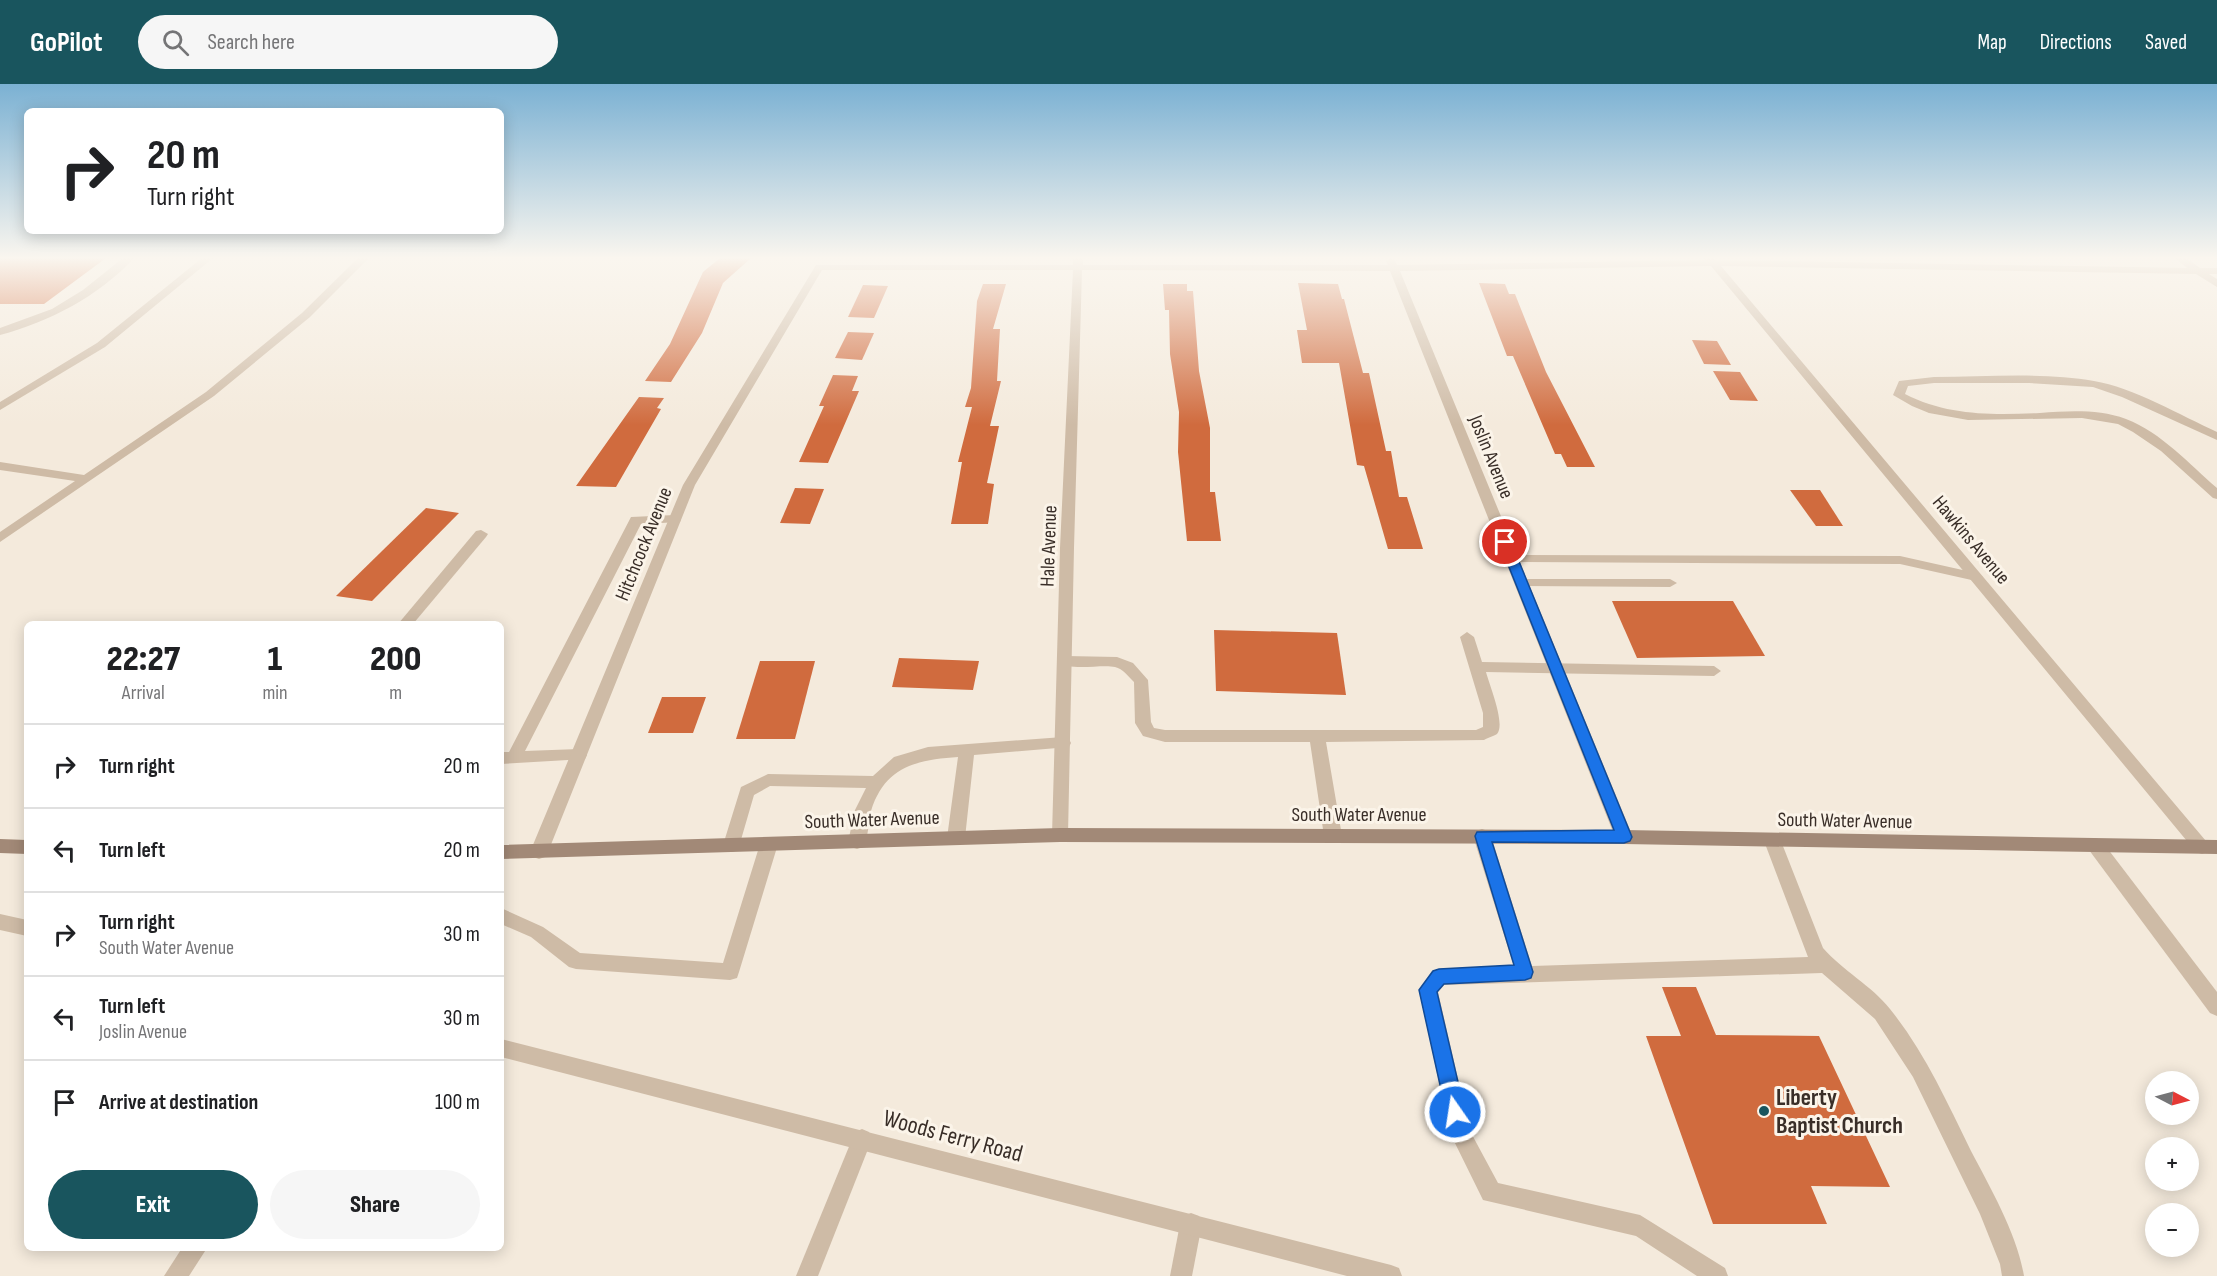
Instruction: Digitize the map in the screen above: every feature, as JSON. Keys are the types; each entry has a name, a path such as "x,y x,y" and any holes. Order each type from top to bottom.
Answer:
{"main road":[{"name":"South Water Avenue","path":"504,852 1060,835 1624,837 2210,847"},
{"path":"0,846 24,847"}],"street":[{"path":"0,332 48,314"},
{"path":"0,407 101,345 140,314"},
{"path":"0,538 210,394 307,314"},
{"name":"Hitchcock Avenue","path":"538,852 689,485 791,314"},
{"name":"Hale Avenue","path":"1060,835 1067,548 1077,314"},
{"name":"Joslin Avenue","path":"1412,314 1624,837"},
{"name":"Hawkins Avenue","path":"1756,314 1976,577 2210,847"},
{"path":"0,324 16,325"},
{"path":"2217,436 2126,395 2094,384 2029,380 1934,380 1903,383 1899,395 1920,407 1962,417 2071,414 2106,417 2136,428 2160,445 2217,495"},
{"path":"0,466 86,479"},
{"path":"507,758 636,520 675,519"},
{"path":"408,621 481,534"},
{"path":"1512,560 1900,560 1976,577"},
{"path":"1522,583 1670,583"},
{"path":"1066,661 1117,662 1128,667 1140,680 1143,723 1149,732 1165,736 1478,736 1491,730 1491,713 1467,638"},
{"path":"1476,667 1555,666 1714,671"},
{"path":"1317,735 1333,836"},
{"path":"857,842 862,810 877,782 900,761 928,753 1063,743"},
{"path":"956,838 967,749"},
{"path":"507,758 579,754"},
{"path":"732,845 747,790 768,780 877,782"},
{"path":"1482,836 1525,972"},
{"path":"1773,841 1815,952 1826,965 1882,1013 1920,1070 1989,1208 2011,1264 2013,1276"},
{"path":"504,917 537,932 576,961 730,972 769,844"},
{"path":"2096,845 2217,1007"},
{"path":"0,922 24,927"},
{"path":"1716,1276 1640,1226 1491,1192 1460,1133 1428,990 1439,976 1826,965"},
{"name":"Woods Ferry Road","path":"504,1049 1391,1276"},
{"path":"807,1276 862,1139"},
{"path":"1181,1276 1191,1224"},
{"path":"175,1276 194,1251"}],"building":[{"path":"684,314 710,314 702,333 671,382 645,381 670,344"},
{"path":"850,314 876,314 874,318 848,317"},
{"path":"976,314 997,314 993,329 1000,329 997,381 1001,381 990,426 999,426 987,483 994,484 988,524 951,524 962,462 958,462 972,407 965,407 971,388"},
{"path":"1169,314 1195,314 1199,371 1210,428 1210,492 1215,492 1221,541 1187,541 1178,452 1179,412 1170,354"},
{"path":"1304,314 1348,314 1363,373 1369,373 1386,451 1391,451 1399,497 1407,497 1423,549 1388,549 1364,466 1357,465 1339,363 1302,363 1297,330 1307,330"},
{"path":"1491,314 1523,314 1546,372 1595,467 1567,467 1561,454 1555,454 1513,356 1507,356"},
{"path":"848,332 874,333 862,360 835,358"},
{"path":"1692,340 1717,341 1731,365 1704,364"},
{"path":"1713,371 1740,372 1758,401 1730,400"},
{"path":"833,375 858,376 852,391 859,391 828,463 799,462 824,406 819,406"},
{"path":"639,397 664,398 657,408 661,409 616,487 576,486"},
{"path":"795,488 824,489 810,524 780,523"},
{"path":"1790,490 1820,490 1843,526 1816,526"},
{"path":"426,508 459,513 372,601 336,596"},
{"path":"1612,601 1733,601 1765,656 1637,658"},
{"path":"1214,630 1337,633 1346,695 1216,691"},
{"path":"899,658 979,661 973,690 892,687"},
{"path":"760,661 815,661 795,739 736,739"},
{"path":"662,697 706,697 693,733 648,733"},
{"name":"Liberty Baptist Church","path":"1662,987 1696,987 1716,1035 1819,1036 1890,1187 1811,1186 1827,1224 1713,1224 1646,1036 1681,1036"}],"place":[{"name":"Liberty Baptist Church","path":"1764,1111"}],"route":[{"path":"1455,1112 1428,990 1439,976 1525,972 1482,836 1624,837 1505,542"}]}
